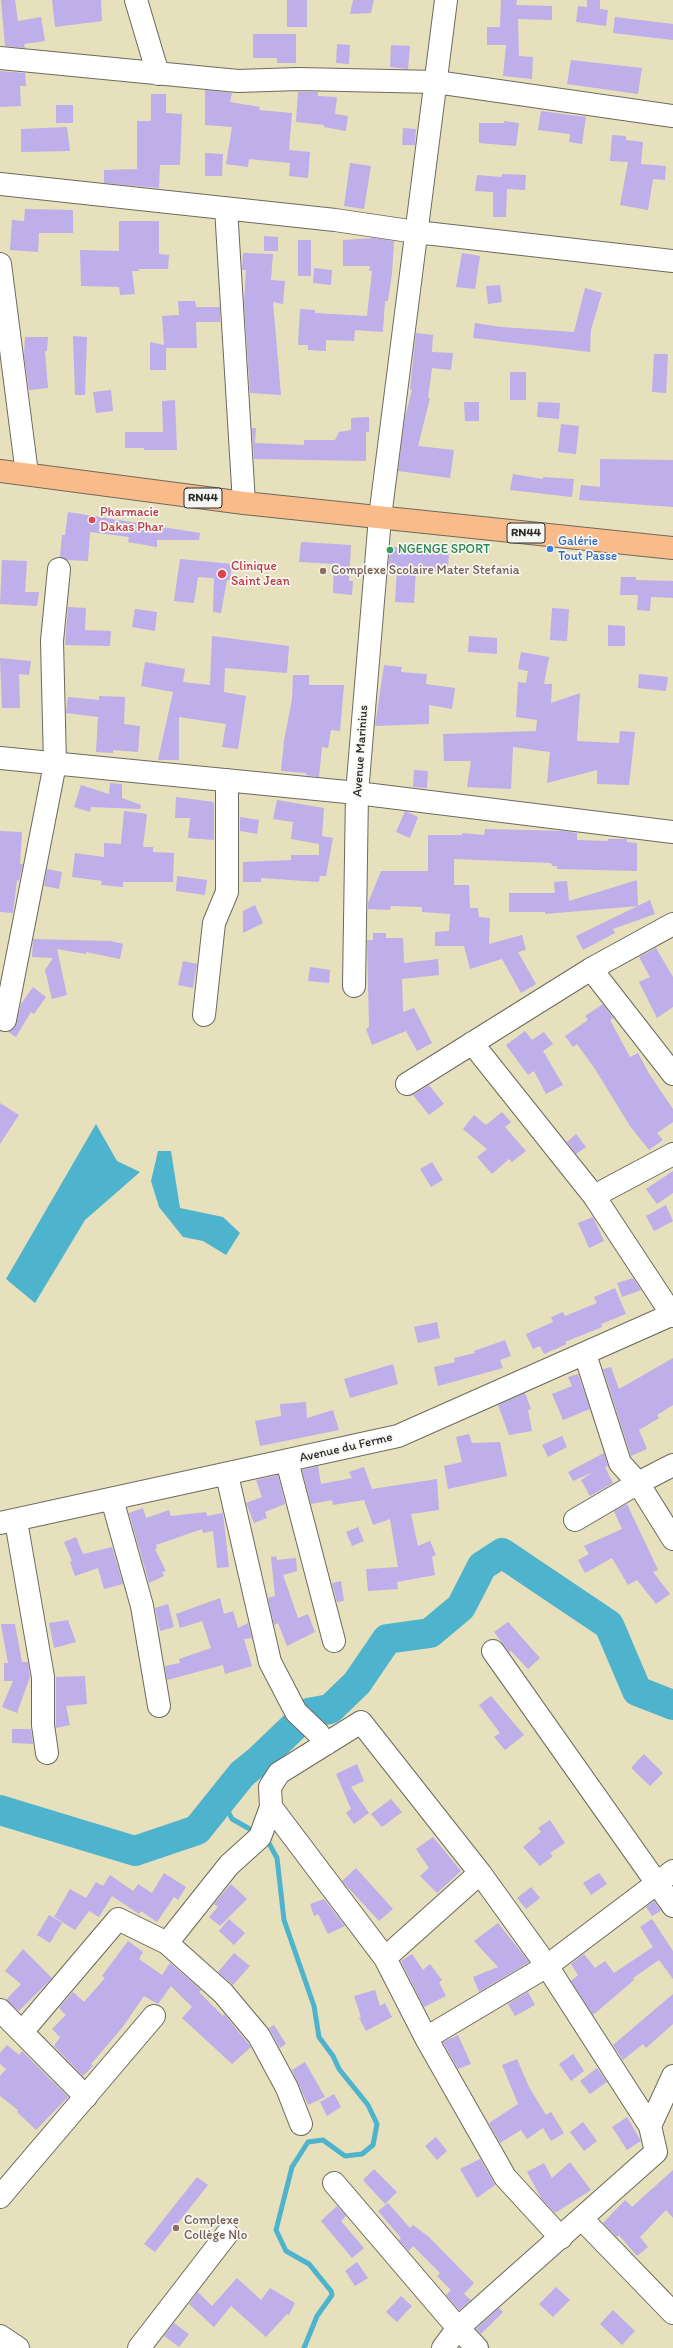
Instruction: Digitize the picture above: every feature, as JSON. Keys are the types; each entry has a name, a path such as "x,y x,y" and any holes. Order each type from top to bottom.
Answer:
{"main road":[{"name":"RN44","path":"0,471 244,503 673,548"}],"street":[{"path":"136,0 158,74"},
{"name":"Avenue Marinius","path":"354,986 358,793 380,517 446,0"},
{"path":"0,58 238,81 298,80 436,82 673,116"},
{"path":"0,184 335,220 416,232 673,261"},
{"path":"226,208 244,503"},
{"path":"0,264 27,474"},
{"path":"0,1016 5,1020 55,764 52,641 59,569"},
{"path":"0,758 358,793 673,832"},
{"path":"204,1015 214,923 228,892 227,780"},
{"path":"407,1084 591,968 673,924"},
{"path":"591,968 673,1074"},
{"path":"472,1043 594,1196 673,1315"},
{"path":"594,1196 673,1154"},
{"name":"Avenue du Ferme","path":"8,1522 227,1475 398,1436 673,1315"},
{"path":"585,1354 620,1463 638,1483 673,1539"},
{"path":"287,1461 334,1641"},
{"path":"575,1520 638,1483 673,1465"},
{"path":"227,1475 270,1662 296,1712 322,1739"},
{"path":"112,1499 142,1606 159,1706"},
{"path":"8,1522 43,1677 43,1725 47,1753"},
{"path":"493,1651 665,1877 673,1906"},
{"path":"167,1944 229,1864 261,1834 271,1807 270,1787 279,1773 322,1739 361,1722 480,1873 547,1966 650,2126 656,2152 458,2328 443,2348"},
{"path":"271,1807 385,1958 426,2038 505,2177 561,2238"},
{"path":"385,1958 480,1873"},
{"path":"426,2038 547,1966 665,1877"},
{"path":"22,2032 118,1919 167,1944 223,1993 259,2036 287,2088 301,2124"},
{"path":"0,2010 86,2097"},
{"path":"0,2197 154,2016"},
{"path":"650,2126 673,2076"},
{"path":"334,2183 458,2328 477,2348"},
{"path":"582,2219 673,2313"},
{"path":"139,2348 227,2234"},
{"path":"0,2336 18,2348"}],"water":[{"path":"96,1124 117,1161 140,1172 85,1220 35,1303 6,1279"},
{"path":"158,1151 171,1151 180,1208 223,1217 240,1233 226,1255 203,1241 183,1237 159,1207 151,1181"}],"building":[{"path":"1,0 15,0 18,21 41,17 45,41 24,44 25,48 5,46"},
{"path":"52,0 101,0 102,21 55,27"},
{"path":"287,0 307,0 307,27 287,27"},
{"path":"353,0 374,0 371,13 350,14"},
{"path":"501,0 517,0 516,5 552,6 552,20 518,19 519,56 533,57 532,79 503,76 506,45 487,45 487,27 500,27"},
{"path":"587,0 600,0 600,9 608,10 606,26 576,22 578,6 587,7"},
{"path":"615,17 673,24 673,40 613,33"},
{"path":"253,34 296,34 296,63 277,63 277,58 253,58"},
{"path":"337,44 350,45 349,64 336,63"},
{"path":"391,45 410,46 408,69 390,67"},
{"path":"571,60 642,68 638,94 567,84"},
{"path":"0,71 25,73 26,86 20,86 21,106 0,107"},
{"path":"205,90 232,93 230,102 260,107 259,110 292,113 289,150 310,152 308,178 289,176 290,163 249,159 248,167 226,164 232,127 205,125"},
{"path":"298,92 318,92 318,96 337,97 335,114 348,116 346,131 324,127 324,125 296,122"},
{"path":"151,94 166,94 166,113 182,114 180,165 160,165 159,188 104,183 104,170 137,169 137,121 151,121"},
{"path":"56,105 73,105 73,123 56,123"},
{"path":"541,111 586,117 582,144 569,142 570,134 538,130"},
{"path":"504,121 519,123 516,146 479,143 479,123 504,123"},
{"path":"67,127 70,151 21,152 21,129"},
{"path":"403,128 416,129 415,145 402,145"},
{"path":"612,135 626,136 626,140 643,142 641,164 666,166 665,180 653,179 648,210 620,205 628,162 610,161"},
{"path":"205,153 223,154 222,176 205,176"},
{"path":"350,163 371,166 364,209 344,206"},
{"path":"502,174 526,175 525,190 507,189 506,217 493,217 493,192 475,191 477,175 502,177"},
{"path":"25,209 73,210 73,233 39,233 38,252 10,250 12,220 24,221"},
{"path":"119,221 159,221 159,254 169,255 168,269 139,269 139,271 132,271 135,294 120,295 119,287 81,286 80,250 119,251"},
{"path":"264,236 278,237 278,251 264,251"},
{"path":"374,238 394,241 392,273 388,301 385,301 383,332 355,330 354,341 326,340 326,351 308,350 308,345 298,345 300,309 315,310 315,313 367,316 372,271 369,271 370,266 343,266 343,240"},
{"path":"298,240 311,240 311,276 298,276"},
{"path":"243,253 273,254 271,280 285,281 283,304 273,302 281,395 250,393 244,302 246,270 242,270"},
{"path":"462,253 480,256 475,289 456,287"},
{"path":"314,268 332,270 331,285 313,283"},
{"path":"500,285 502,302 488,304 486,286"},
{"path":"585,288 602,293 591,330 590,352 473,338 475,323 501,327 574,332"},
{"path":"178,301 195,301 196,307 220,307 220,322 196,322 197,348 166,348 166,370 150,370 150,342 164,345 162,316 179,315"},
{"path":"416,333 433,335 432,352 453,353 451,370 432,368 428,398 430,398 418,446 454,450 450,478 398,471 405,417 412,390 410,389"},
{"path":"73,336 87,337 85,395 75,395"},
{"path":"25,337 48,337 47,351 45,351 48,388 29,390 24,356"},
{"path":"654,354 668,354 666,393 652,392"},
{"path":"510,372 526,372 526,400 510,400"},
{"path":"111,390 113,411 96,413 93,392"},
{"path":"175,400 177,450 144,450 144,448 125,448 125,432 163,432 162,401"},
{"path":"464,402 479,402 479,421 465,421"},
{"path":"538,402 560,403 559,419 537,417"},
{"path":"369,417 369,432 366,432 366,461 254,459 252,428 256,428 255,443 304,445 304,440 335,440 339,432 351,430 351,418"},
{"path":"561,424 579,426 576,454 558,452"},
{"path":"600,459 673,460 673,507 579,500 581,485 600,487"},
{"path":"513,474 543,479 543,477 574,479 572,497 510,490"},
{"path":"68,512 200,533 199,540 157,540 157,547 128,542 129,537 90,532 88,561 67,560 60,557 62,535 65,535"},
{"path":"301,542 351,545 349,581 353,581 352,595 333,593 334,564 299,562"},
{"path":"390,547 449,550 448,572 416,570 414,603 395,602 397,569 388,569"},
{"path":"180,559 232,564 230,580 227,580 221,613 213,612 214,578 198,577 194,603 174,601"},
{"path":"2,560 27,561 25,592 39,592 37,606 0,604"},
{"path":"621,577 636,577 636,580 673,581 673,598 651,597 650,611 637,610 638,595 620,595"},
{"path":"68,607 86,608 85,630 111,631 110,646 65,645"},
{"path":"552,608 569,609 567,641 550,640"},
{"path":"135,609 157,612 155,631 132,627"},
{"path":"608,625 625,626 625,646 608,646"},
{"path":"212,636 289,646 287,673 225,668 224,692 246,696 238,749 222,747 226,724 179,717 179,760 158,760 173,692 141,686 145,662 185,669 183,682 210,685"},
{"path":"469,636 497,638 497,654 468,652"},
{"path":"521,652 549,657 544,684 552,684 551,703 580,693 577,741 619,743 620,731 635,732 629,785 597,784 597,770 547,783 550,752 513,747 511,789 467,787 471,761 444,761 443,734 536,731 537,720 516,717 518,682 526,683 528,671 518,669"},
{"path":"0,658 31,661 29,675 19,674 20,708 2,708"},
{"path":"384,665 402,667 401,672 427,674 426,684 455,688 452,709 429,705 429,724 375,726"},
{"path":"639,674 668,677 666,691 638,688"},
{"path":"293,675 309,675 309,685 344,685 340,731 331,730 328,748 322,747 319,777 306,775 306,773 281,771 284,741 292,699"},
{"path":"99,696 125,697 124,724 140,726 138,752 113,750 113,753 96,752 98,717 66,713 68,697 99,700"},
{"path":"414,770 428,771 427,788 413,787"},
{"path":"110,783 122,784 122,798 141,805 140,809 91,807 90,812 74,807 81,785 109,794"},
{"path":"176,797 214,802 214,840 188,838 190,818 175,818"},
{"path":"277,800 324,808 322,836 333,838 326,876 320,876 319,882 261,878 261,882 243,882 243,862 291,860 291,855 319,855 319,844 291,839 293,822 273,819"},
{"path":"124,811 147,814 143,847 153,847 153,852 174,853 173,882 123,882 123,887 101,885 102,881 72,877 75,853 104,857 104,843 121,844"},
{"path":"405,811 418,817 410,838 396,832"},
{"path":"240,817 259,820 257,834 240,831"},
{"path":"485,829 564,831 577,833 577,840 608,841 608,839 627,839 627,842 637,843 637,871 557,869 557,866 552,866 551,863 454,859 454,885 469,885 470,908 478,908 479,917 490,918 489,944 522,935 526,950 518,952 536,984 521,993 502,959 470,969 464,946 435,946 435,932 449,931 450,914 422,912 422,907 391,906 390,910 368,909 368,903 381,871 428,871 428,835 462,835 462,833 484,835"},
{"path":"0,831 22,832 20,864 23,864 19,881 17,880 13,913 0,912"},
{"path":"47,869 62,872 59,889 44,886"},
{"path":"177,876 207,880 205,895 176,891"},
{"path":"637,880 638,906 545,914 545,912 509,912 509,893 555,893 554,882 567,881 569,901"},
{"path":"650,900 655,914 613,929 615,933 583,950 576,936"},
{"path":"255,905 263,923 243,933 243,911"},
{"path":"373,933 386,933 386,938 403,938 404,963 438,959 439,975 402,979 403,1012 414,1008 432,1043 417,1051 406,1031 372,1045 366,1029 369,1027 367,940 373,940"},
{"path":"33,939 111,941 123,944 120,959 86,952 86,954 57,949 67,995 52,999 45,970 53,958 32,957"},
{"path":"656,948 673,977 673,1007 657,1018 639,982 650,977 639,957"},
{"path":"183,961 197,964 193,988 178,985"},
{"path":"310,967 330,970 329,983 308,981"},
{"path":"33,987 46,997 34,1014 31,1012 16,1037 8,1032 15,1027 21,1004"},
{"path":"603,1004 613,1018 610,1020 630,1057 638,1053 648,1072 673,1109 673,1122 657,1133 663,1140 649,1150 630,1126 595,1069 577,1044 573,1047 565,1036 588,1020 585,1016"},
{"path":"525,1031 532,1040 544,1032 553,1044 543,1051 563,1085 546,1094 534,1071 528,1075 506,1045"},
{"path":"429,1085 444,1104 429,1115 413,1095"},
{"path":"0,1103 19,1115 0,1144"},
{"path":"502,1112 511,1122 505,1127 526,1151 512,1162 509,1159 492,1174 477,1157 487,1149 463,1129 474,1115 486,1125"},
{"path":"576,1134 586,1147 576,1154 567,1142"},
{"path":"432,1162 443,1180 431,1187 420,1169"},
{"path":"673,1171 673,1193 657,1204 646,1189"},
{"path":"666,1205 673,1221 654,1231 646,1216"},
{"path":"593,1217 604,1241 589,1248 578,1223"},
{"path":"633,1278 641,1290 622,1297 617,1283"},
{"path":"615,1288 626,1314 601,1324 602,1327 565,1342 567,1344 544,1354 540,1346 533,1349 526,1334 553,1322 551,1317 563,1312 565,1316 597,1303 594,1297"},
{"path":"437,1322 440,1338 418,1343 414,1327"},
{"path":"505,1340 511,1356 500,1360 503,1368 438,1386 434,1367 455,1362 454,1358 475,1353 474,1351"},
{"path":"673,1358 673,1405 657,1415 659,1418 639,1430 647,1449 631,1456 603,1369 611,1367 619,1389"},
{"path":"393,1364 398,1384 350,1398 344,1379"},
{"path":"578,1374 590,1409 563,1420 552,1394 572,1386 568,1377"},
{"path":"525,1393 531,1409 528,1410 532,1431 509,1435 498,1405"},
{"path":"306,1402 307,1418 333,1410 339,1430 260,1446 255,1421 281,1416 280,1404"},
{"path":"469,1434 472,1443 500,1442 507,1476 448,1489 444,1466 462,1462 456,1437"},
{"path":"562,1436 567,1447 548,1457 542,1445"},
{"path":"604,1453 608,1466 605,1467 613,1483 590,1496 581,1480 593,1472 573,1481 568,1472"},
{"path":"318,1466 321,1484 352,1478 349,1472 364,1467 372,1489 437,1479 439,1510 411,1514 418,1546 430,1541 436,1555 432,1557 435,1575 397,1582 398,1589 368,1591 366,1569 398,1567 390,1519 373,1525 364,1500 333,1505 332,1500 311,1504 302,1470"},
{"path":"278,1475 285,1504 265,1512 267,1518 254,1523 246,1503 262,1497 256,1480"},
{"path":"627,1504 658,1570 653,1572 670,1594 656,1604 637,1580 628,1585 612,1558 585,1573 578,1560 589,1554 584,1546 622,1529 614,1511"},
{"path":"143,1508 146,1518 169,1510 171,1516 206,1512 207,1516 223,1513 229,1567 217,1568 213,1531 203,1533 202,1529 156,1545 157,1548 155,1549 166,1571 162,1572 164,1576 149,1583 129,1513"},
{"path":"358,1527 364,1541 352,1546 346,1532"},
{"path":"76,1537 83,1554 112,1547 123,1584 104,1589 98,1568 75,1576 70,1562 72,1561 64,1542"},
{"path":"276,1556 277,1560 296,1558 297,1571 283,1575 298,1618 308,1614 315,1632 287,1646 278,1623 274,1625 268,1598 275,1596 271,1557"},
{"path":"341,1581 344,1601 337,1602 332,1583"},
{"path":"220,1598 224,1614 233,1611 238,1628 248,1623 252,1638 244,1639 252,1666 225,1674 223,1665 167,1680 165,1666 180,1663 179,1659 211,1648 202,1621 180,1628 176,1614"},
{"path":"168,1604 174,1627 160,1631 155,1608"},
{"path":"68,1620 76,1642 54,1648 49,1623"},
{"path":"508,1622 540,1658 528,1669 511,1651 509,1652 494,1632"},
{"path":"1,1624 15,1624 22,1662 28,1662 30,1677 17,1713 2,1707 13,1681 4,1681 4,1663 8,1663"},
{"path":"85,1676 87,1704 66,1706 70,1725 56,1728 56,1677"},
{"path":"491,1696 524,1735 505,1750 494,1737 500,1733 479,1705"},
{"path":"12,1729 31,1729 33,1744 12,1743"},
{"path":"644,1754 663,1773 650,1786 631,1768"},
{"path":"357,1764 364,1781 351,1787 369,1813 354,1824 346,1813 351,1809 336,1774"},
{"path":"391,1799 402,1812 382,1827 371,1814"},
{"path":"550,1820 565,1843 550,1853 553,1856 540,1866 523,1847 541,1832 538,1828"},
{"path":"433,1837 461,1871 437,1893 420,1876 429,1868 416,1849"},
{"path":"356,1868 393,1909 379,1921 342,1881"},
{"path":"164,1873 186,1887 178,1900 174,1897 157,1922 141,1911 139,1914 112,1896 99,1917 89,1911 75,1930 54,1917 70,1889 86,1898 96,1882 103,1886 110,1875 133,1891 138,1884 152,1893"},
{"path":"599,1873 607,1884 591,1895 583,1883"},
{"path":"231,1884 247,1899 220,1926 209,1917 218,1907 214,1904"},
{"path":"531,1887 540,1898 526,1909 517,1898"},
{"path":"324,1899 345,1926 328,1934 318,1914 314,1916 310,1904"},
{"path":"654,1901 661,1911 652,1916 646,1907"},
{"path":"49,1915 62,1923 50,1943 37,1935"},
{"path":"229,1919 245,1933 234,1945 219,1931"},
{"path":"652,1919 673,1951 673,1979 659,1960 633,1978 634,1980 593,2015 571,1981 578,1975 571,1964 584,1954 595,1968 605,1961 614,1973 653,1947 640,1927"},
{"path":"498,1923 529,1962 479,1992 473,1977 498,1967 474,1941"},
{"path":"128,1941 143,1952 139,1959 162,1975 170,1963 201,1990 199,1992 223,2016 224,2014 251,2047 232,2064 182,2018 192,2007 171,1986 158,2004 144,1996 122,2028 91,2064 93,2066 83,2076 54,2046 60,2037 52,2029 66,2015 59,2008 73,1992 84,2002 105,1978 102,1976"},
{"path":"23,1949 52,1978 19,2011 6,2000 21,1984 5,1971"},
{"path":"234,1953 250,1966 233,1985 218,1972"},
{"path":"412,1954 423,1970 430,1964 442,1980 439,1982 446,1996 424,2007 401,1961"},
{"path":"375,1990 380,2006 385,2003 392,2017 366,2031 359,2018 361,2017 354,1996"},
{"path":"528,1992 535,2005 515,2016 508,2004"},
{"path":"673,1994 673,2024 646,2048 643,2044 623,2060 613,2045"},
{"path":"274,2025 286,2044 280,2048 269,2028"},
{"path":"458,2035 471,2064 458,2069 443,2042"},
{"path":"7,2045 19,2055 22,2051 68,2097 36,2130 17,2112 18,2110 0,2096 0,2076 6,2069 0,2064 0,2053"},
{"path":"573,2054 584,2071 571,2081 559,2064"},
{"path":"517,2059 529,2087 546,2115 551,2112 564,2133 551,2141 543,2128 527,2139 521,2130 500,2143 489,2123 518,2104 502,2065"},
{"path":"305,2062 325,2097 308,2105 292,2070"},
{"path":"597,2068 607,2082 590,2094 580,2081"},
{"path":"334,2094 341,2107 327,2116 320,2102"},
{"path":"627,2117 641,2141 627,2150 612,2127"},
{"path":"583,2122 597,2141 584,2151 570,2132"},
{"path":"436,2137 447,2151 437,2160 425,2146"},
{"path":"480,2159 495,2185 477,2198 460,2169"},
{"path":"570,2162 591,2190 555,2213 541,2198 527,2172 544,2163 552,2178"},
{"path":"374,2169 397,2192 385,2204 363,2180"},
{"path":"673,2170 673,2218 666,2210 640,2237 648,2247 637,2256 619,2235 617,2237 603,2223 625,2200 632,2207"},
{"path":"197,2177 208,2185 155,2252 144,2244"},
{"path":"388,2203 410,2228 413,2225 429,2237 474,2283 464,2294 471,2300 459,2310 446,2295 451,2290 437,2276 440,2273 413,2246 409,2251 407,2249 399,2240 401,2238 378,2211"},
{"path":"337,2206 346,2216 341,2221 364,2248 352,2258 321,2221"},
{"path":"357,2262 368,2278 355,2286 345,2271"},
{"path":"237,2278 261,2300 270,2288 295,2303 289,2315 287,2314 266,2337 231,2306 214,2327 189,2304 198,2292 212,2306"},
{"path":"556,2287 570,2300 553,2317 539,2304"},
{"path":"401,2296 412,2306 397,2322 386,2312"},
{"path":"499,2308 503,2312 481,2334 476,2329"},
{"path":"613,2310 635,2331 622,2345 600,2324"},
{"path":"174,2323 189,2334 179,2347 164,2336"}],"waterway":[{"path":"0,1810 135,1851 197,1830 242,1774 258,1761 308,1713 330,1709 357,1683 387,1639 430,1633 461,1607 482,1566 502,1553 609,1625 637,1691 673,1705"},
{"path":"222,1799 232,1819 257,1833"},
{"path":"266,1838 277,1858 284,1920 314,2006 319,2037 333,2056 339,2069 368,2105 377,2124 373,2145 362,2154 345,2156 323,2140 308,2142 292,2167 276,2230 286,2251 309,2264 331,2291 332,2295 317,2316 304,2348"}],"place":[{"name":"Pharmacie Dakas Phar","path":"92,520"},
{"name":"Galérie Tout Passe","path":"550,549"},
{"name":"NGENGE SPORT","path":"390,550"},
{"name":"Complexe Scolaire Mater Stefania","path":"323,571"},
{"name":"Clinique Saint Jean","path":"222,574"},
{"name":"Complexe Collège Nlo","path":"176,2228"}]}
